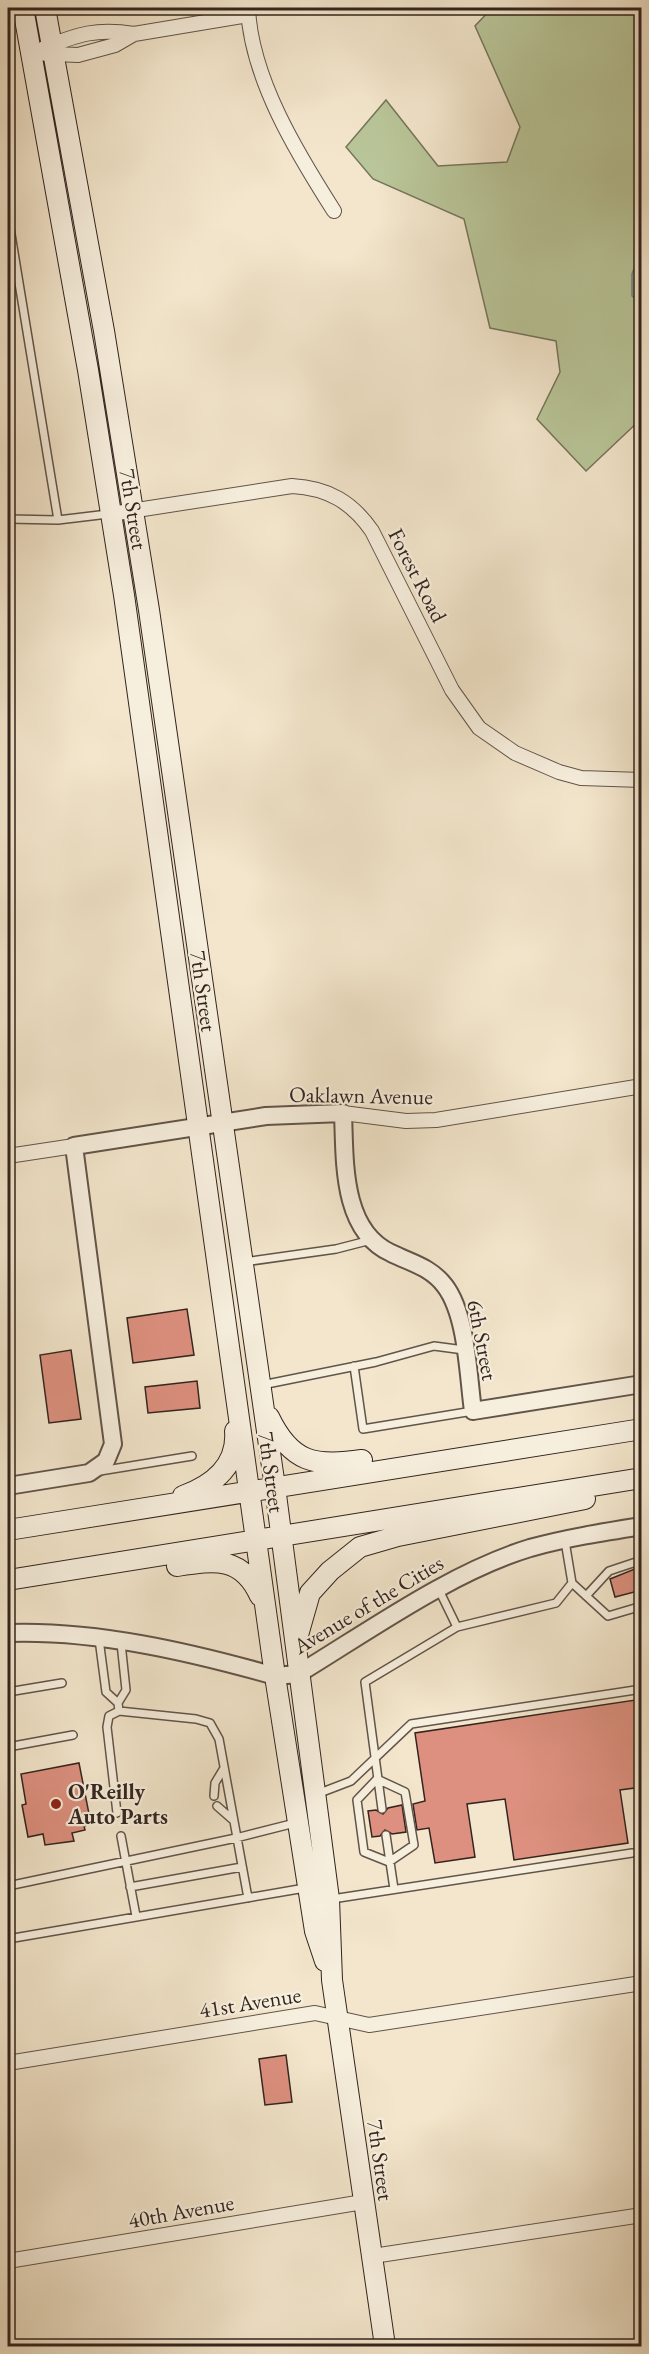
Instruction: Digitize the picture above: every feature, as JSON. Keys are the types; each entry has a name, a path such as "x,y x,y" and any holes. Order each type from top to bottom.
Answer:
{"main road":[{"name":"7th Street","path":"23,8 88,370 111,514 251,1491 275,1676 308,1888 315,1931 332,1980"},
{"name":"7th Street","path":"45,8 133,510 222,1122 275,1487 329,1899 332,1980 385,2346"},
{"path":"153,1507 197,1490 224,1473 236,1438 232,1366"},
{"path":"263,1405 284,1445 305,1459 327,1464 455,1445 576,1439"},
{"path":"8,1530 642,1429"},
{"path":"8,1580 642,1478"},
{"path":"295,1652 310,1593 325,1575 360,1547 398,1536 572,1503 642,1485"},
{"path":"8,1588 68,1584 188,1564 216,1563 237,1568 252,1578 267,1614"}],"street":[{"path":"54,49 78,55 115,45 134,34 248,11 270,92 294,144 334,211"},
{"path":"31,53 54,49 77,34 108,30 134,34"},
{"name":"Forest Road","path":"111,514 292,486 308,487 337,496 363,518 372,531 452,690 479,728 515,753 559,772 581,778 642,780"},
{"name":"Oaklawn Avenue","path":"8,1156 266,1116 343,1113 406,1121 436,1120 642,1086"},
{"name":"6th Street","path":"343,1113 349,1186 357,1220 371,1240 392,1254 426,1268 446,1287 458,1308 473,1411"},
{"path":"8,1486 89,1473 106,1461 114,1444 74,1146"},
{"path":"473,1411 642,1384"},
{"name":"Avenue of the Cities","path":"8,1633 121,1642 275,1676 298,1674 439,1590 505,1557 565,1540 642,1526"},
{"name":"41st Avenue","path":"8,2063 315,2013 369,2025 642,1983"},
{"name":"40th Avenue","path":"8,2261 363,2202"},
{"path":"373,2256 642,2215"}],"lane":[{"path":"8,216 58,520"},
{"path":"8,519 58,520 111,514"},
{"path":"242,1262 336,1249 371,1240"},
{"path":"260,1385 354,1366 434,1346 464,1350"},
{"path":"354,1366 363,1429 473,1411"},
{"path":"89,1473 192,1456"},
{"path":"565,1540 572,1583 608,1616 642,1606"},
{"path":"586,1596 609,1570 642,1560"},
{"path":"382,1809 365,1682 457,1627 556,1603 572,1583"},
{"path":"439,1590 457,1627"},
{"path":"98,1639 106,1692 118,1707 210,1723 219,1739 248,1898"},
{"path":"117,1814 107,1727 109,1716 118,1707 126,1689 121,1642"},
{"path":"8,1692 62,1683"},
{"path":"315,1795 351,1781 387,1750 400,1731 411,1724 642,1689"},
{"path":"8,1747 73,1735"},
{"path":"214,1796 214,1783 224,1767"},
{"path":"377,1779 405,1792 414,1845 389,1862"},
{"path":"377,1779 357,1800 364,1852 389,1862"},
{"path":"216,1806 233,1820"},
{"path":"8,1886 236,1838 298,1822"},
{"path":"386,1835 394,1889"},
{"path":"121,1836 136,1916"},
{"path":"329,1899 632,1853"},
{"path":"130,1887 242,1867"},
{"path":"8,1939 308,1888"}],"shaded area":[{"path":"492,8 641,8 641,419 586,471 537,419 560,372 556,341 490,328 464,219 373,179 346,147 386,100 438,166 507,162 520,127 475,26"},
{"path":"641,251 641,303 632,296 632,274"}],"building":[{"path":"187,1309 194,1355 133,1363 127,1318"},
{"path":"71,1350 81,1419 49,1423 40,1355"},
{"path":"197,1381 200,1408 148,1413 145,1387"},
{"path":"642,1566 642,1590 615,1597 610,1579"},
{"path":"642,1699 642,1787 620,1790 628,1843 514,1860 505,1799 467,1804 475,1857 435,1863 429,1828 417,1830 413,1804 425,1801 415,1733"},
{"name":"O'Reilly Auto Parts","path":"79,1763 91,1824 84,1826 85,1830 72,1833 74,1841 45,1845 43,1834 28,1837 22,1805 26,1804 21,1774"},
{"path":"402,1805 406,1832 392,1834 385,1830 380,1836 372,1837 368,1811 376,1810 383,1814 388,1808"},
{"path":"286,2055 292,2102 265,2105 259,2059"}],"place":[{"name":"O'Reilly Auto Parts","path":"56,1804"}]}
